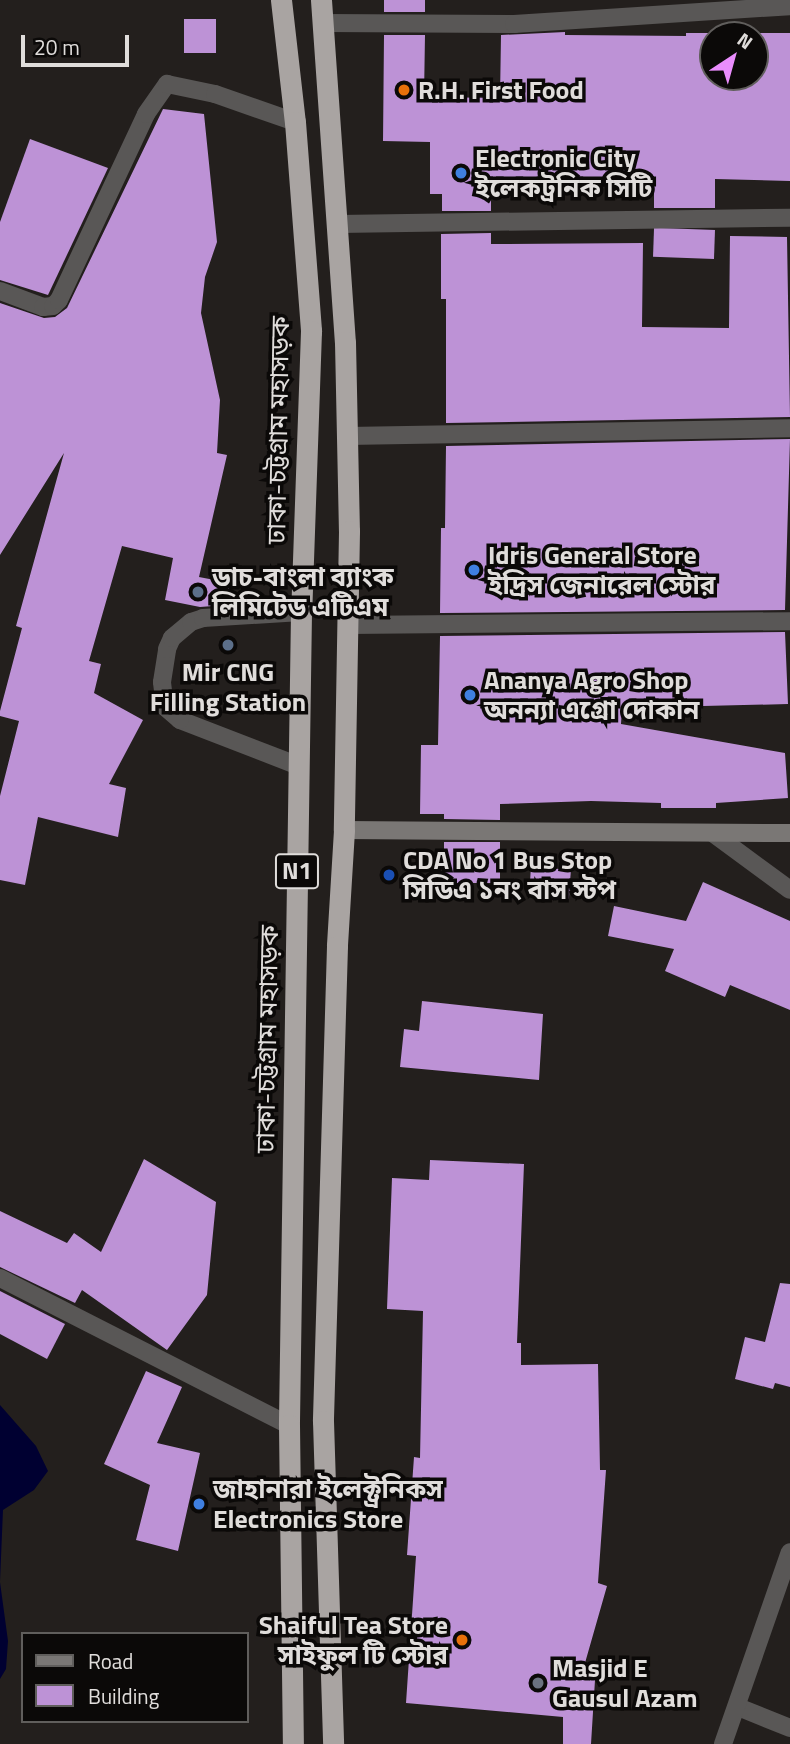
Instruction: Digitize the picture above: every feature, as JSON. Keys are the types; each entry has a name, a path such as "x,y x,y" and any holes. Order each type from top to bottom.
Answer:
{"highway":[{"name":"ঢাকা-চট্টগ্রাম মহাসড়ক","path":"281,0 295,122 311,331 301,611 289,1425 293,1744"},
{"name":"N1","path":"321,0 338,224 347,436 348,625 344,830 337,946 323,1421 333,1744"}],"street":[{"path":"324,23 514,24 790,6"},
{"path":"0,291 43,307 53,306 59,300 146,114 167,84 215,94 295,122"},
{"path":"338,224 790,218"},
{"path":"347,436 790,428"},
{"path":"299,766 180,720 165,708 162,682 167,649 172,638 191,622 203,618 301,611"},
{"path":"348,625 790,621"},
{"path":"344,830 714,835 790,833"},
{"path":"714,835 790,890"},
{"path":"0,1278 289,1425"},
{"path":"723,1744 790,1552"},
{"path":"738,1707 790,1728"}],"shaded area":[{"path":"0,1405 36,1446 48,1471 34,1490 3,1510 0,1582"},
{"path":"0,1582 8,1641 6,1669 0,1679"}],"building":[{"path":"384,0 425,0 425,12 384,12"},
{"path":"184,19 216,19 216,53 184,53"},
{"path":"565,32 565,35 686,36 686,33 699,33 699,91 769,91 769,33 790,33 790,181 715,179 715,208 654,208 654,181 565,181 565,188 491,186 491,211 442,211 442,194 430,194 430,142 383,141 384,35 425,35 424,97 500,98 501,35"},
{"path":"163,109 204,114 217,242 205,277 201,313 220,400 217,453 227,455 199,577 230,583 226,605 200,607 165,600 173,558 122,546 89,661 101,664 94,693 143,720 109,784 126,788 118,837 38,817 25,885 0,880 0,796 19,721 0,716 0,711 22,628 16,626 64,453 0,555 0,303 44,318 55,317 67,308"},
{"path":"30,139 108,168 48,295 0,280 0,222"},
{"path":"654,228 715,230 714,259 653,257"},
{"path":"491,233 491,244 643,243 642,327 729,328 730,236 787,237 790,417 446,423 446,299 441,299 441,234"},
{"path":"790,439 785,610 440,613 446,446"},
{"path":"785,632 788,704 622,708 621,724 785,753 788,798 716,803 716,808 661,808 661,803 591,801 500,804 500,820 444,819 444,814 420,814 421,745 438,745 440,636"},
{"path":"444,842 500,842 500,883 444,883"},
{"path":"531,867 571,870 569,899 529,896"},
{"path":"703,882 790,921 790,1010 730,985 725,997 665,971 674,949 608,936 614,906 686,921"},
{"path":"422,1001 543,1014 539,1080 400,1067 404,1029 419,1031"},
{"path":"144,1159 216,1202 207,1295 167,1350 82,1290 75,1303 0,1267 0,1211 67,1243 74,1233 101,1252"},
{"path":"430,1160 524,1164 517,1343 521,1343 521,1365 598,1364 600,1470 606,1470 598,1583 607,1586 585,1663 596,1664 591,1744 563,1744 563,1717 406,1703 416,1556 407,1555 414,1457 420,1458 423,1311 387,1309 392,1178 429,1180"},
{"path":"780,1283 790,1284 790,1387 775,1383 773,1389 735,1379 745,1337 765,1342"},
{"path":"0,1291 65,1324 47,1359 0,1334"},
{"path":"146,1371 182,1387 157,1443 200,1453 178,1551 136,1540 150,1485 104,1464"}],"place":[{"name":"R.H. First Food","path":"404,90"},
{"name":"Electronic City ইলেকট্রনিক সিটি","path":"461,173"},
{"name":"Idris General Store ইদ্রিস জেনারেল স্টোর","path":"474,570"},
{"name":"ডাচ-বাংলা ব্যাংক লিমিটেড এটিএম","path":"198,592"},
{"name":"Mir CNG Filling Station","path":"228,645"},
{"name":"Ananya Agro Shop অনন্যা এগ্রো দোকান","path":"470,695"},
{"name":"CDA No 1 Bus Stop সিডিএ ১নং বাস স্টপ","path":"389,875"},
{"name":"জাহানারা ইলেক্ট্রনিকস Electronics Store","path":"199,1504"},
{"name":"Shaiful Tea Store সাইফুল টি স্টোর","path":"462,1640"},
{"name":"Masjid E Gausul Azam","path":"538,1683"}]}
